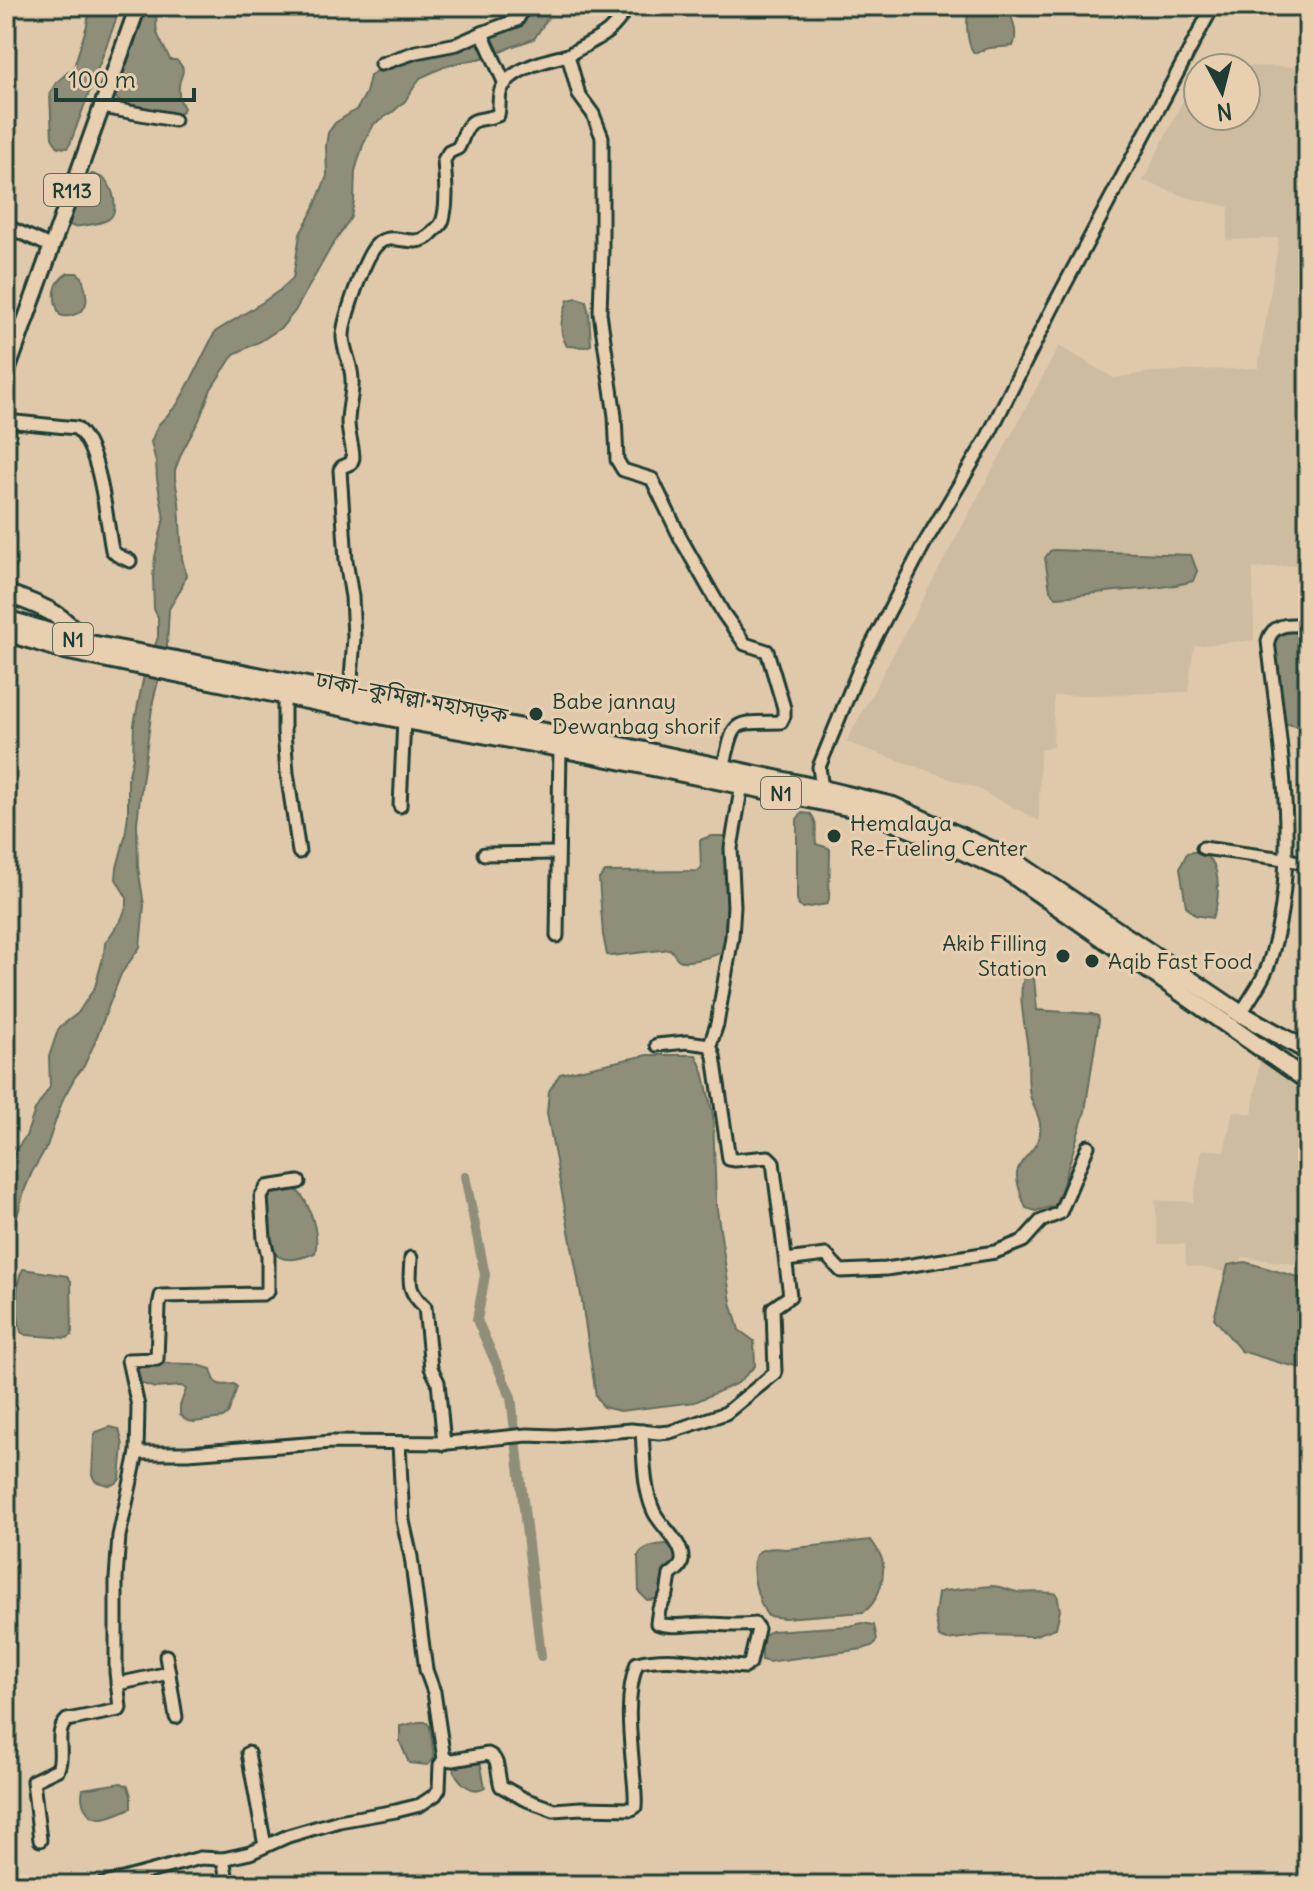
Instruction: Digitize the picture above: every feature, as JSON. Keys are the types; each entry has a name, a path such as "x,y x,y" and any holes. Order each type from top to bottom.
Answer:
{"highway":[{"path":"6,593 54,612 71,625 85,643"},
{"name":"ঢাকা–কুমিল্লা মহাসড়ক","path":"6,619 139,659 284,694 863,810 1007,871 1308,1081"},
{"name":"ঢাকা–কুমিল্লা মহাসড়ক","path":"6,632 64,650 139,659"},
{"name":"ঢাকা–কুমিল্লা মহাসড়ক","path":"187,669 347,694 612,744 893,806 1011,859 1241,1014 1308,1051"}],"main road":[{"name":"R113","path":"6,374 138,6"}],"street":[{"path":"381,64 416,52 457,44 517,20 525,6"},
{"path":"347,694 351,679 353,624 340,470 353,458 348,419 353,396 352,375 343,337 348,312 368,258 378,243 389,238 422,241 440,226 445,213 444,160 458,148 471,122 498,115 502,88 512,77 535,63 568,55 600,39 620,20 628,6"},
{"path":"822,789 819,767 860,667 923,546 987,438 1213,6"},
{"path":"482,33 505,84"},
{"path":"568,55 579,95 593,114 602,137 600,313 619,465 623,470 652,479 681,539 723,613 745,644 767,651 782,701 784,716 781,722 741,723 735,728 723,768"},
{"path":"102,107 174,120"},
{"path":"6,226 52,247"},
{"path":"6,421 76,428 82,433 97,467 112,550 130,561"},
{"path":"1241,1014 1267,968 1281,916 1285,777 1269,635 1274,629 1285,625 1308,625"},
{"path":"284,694 287,773 299,852"},
{"path":"400,806 404,720"},
{"path":"557,936 560,748"},
{"path":"137,1453 188,1453 332,1442 444,1444 527,1435 631,1430 670,1432 726,1413 775,1373 773,1308 790,1296 773,1162 768,1157 729,1159 710,1045 717,1024 732,937 731,848 742,784"},
{"path":"1203,848 1308,864"},
{"path":"484,854 557,853"},
{"path":"657,1045 687,1042 710,1045"},
{"path":"786,1260 826,1255 841,1271 858,1271 985,1254 1010,1247 1023,1241 1041,1221 1060,1213 1088,1146"},
{"path":"40,1840 33,1781 58,1769 61,1763 59,1729 62,1723 120,1708 116,1672 116,1579 119,1536 137,1453 138,1406 128,1360 157,1359 161,1296 263,1294 268,1291 268,1255 261,1197 267,1187 299,1182"},
{"path":"411,1258 409,1288 425,1307 431,1368 438,1382 444,1444"},
{"path":"444,1759 492,1755 496,1759 501,1786 554,1810 632,1809 636,1804 630,1720 633,1672 637,1663 670,1658 745,1667 750,1663 758,1629 755,1624 732,1627 657,1623 670,1575 682,1561 678,1545 651,1507 642,1431"},
{"path":"101,1885 200,1858 223,1859 250,1853 288,1836 339,1821 420,1805 435,1795 439,1789 440,1765 444,1759 434,1692 426,1670 411,1557 403,1521 399,1444"},
{"path":"166,1656 176,1717"},
{"path":"117,1684 169,1673"},
{"path":"248,1753 265,1846"},
{"path":"223,1859 228,1885"}],"shaded area":[{"path":"90,6 121,6 70,144 67,148 58,147 52,138 50,93 74,67"},
{"path":"530,6 556,6 534,39 492,56 448,65 420,78 405,101 374,124 355,171 351,217 295,311 282,327 234,354 211,389 182,452 175,479 186,575 169,609 167,646 153,701 140,797 138,867 144,905 140,947 121,974 94,1044 63,1099 47,1146 24,1191 11,1239 9,1281 6,1281 6,1182 15,1151 26,1136 35,1110 50,1087 49,1057 58,1030 78,1013 95,987 105,943 127,905 127,898 116,879 117,868 128,815 134,724 143,680 158,637 153,577 164,518 151,442 158,425 177,405 215,332 263,302 293,278 300,234 327,176 328,133 335,123 357,109 366,93 370,76 387,66 462,48"},
{"path":"968,6 1007,6 1015,31 1013,46 974,53 968,36"},
{"path":"141,11 156,14 157,32 170,60 176,60 182,67 179,92 184,108 181,113 133,108 120,102 114,94"},
{"path":"1262,66 1308,67 1308,235 1302,236 1308,329 1308,564 1253,569 1254,640 1194,646 1188,692 1054,696 1053,747 1040,750 1039,821 976,788 846,742 1059,346 1114,378 1152,372 1258,368 1279,238 1226,240 1229,207 1189,198 1143,181 1181,104 1182,132 1262,132"},
{"path":"92,174 104,179 111,188 113,212 103,222 74,227 70,225 73,204 79,189"},
{"path":"68,273 77,273 82,277 86,305 79,313 66,316 60,315 55,291 59,281"},
{"path":"577,298 586,301 589,314 591,345 585,347 567,346 561,329 568,300"},
{"path":"1053,550 1191,555 1197,571 1193,581 1174,585 1056,597 1050,590 1045,558"},
{"path":"1293,632 1308,635 1308,725 1299,727 1280,722 1277,714 1274,637"},
{"path":"802,813 811,814 813,818 816,844 830,850 827,904 803,908 797,899 797,819"},
{"path":"724,836 726,842 725,944 722,952 688,961 679,960 670,949 607,955 599,879 605,872 698,871 701,868 700,840"},
{"path":"1200,851 1213,863 1216,871 1217,899 1212,918 1195,915 1186,906 1180,868 1187,853"},
{"path":"1026,973 1034,978 1037,1010 1092,1014 1099,1020 1085,1111 1057,1204 1036,1211 1026,1208 1017,1177 1019,1167 1035,1146 1040,1133 1029,1085 1022,1001"},
{"path":"1261,1051 1308,1082 1308,1266 1243,1257 1236,1274 1186,1265 1185,1244 1158,1244 1155,1200 1193,1202 1202,1149 1224,1151 1233,1111 1252,1114"},
{"path":"647,1055 696,1055 703,1071 713,1115 716,1203 731,1302 739,1330 754,1341 755,1366 738,1383 695,1402 620,1411 603,1407 596,1396 581,1295 547,1113 549,1091 560,1074"},
{"path":"292,1188 308,1207 316,1245 315,1253 297,1259 284,1259 276,1254 268,1235 266,1193"},
{"path":"1245,1262 1308,1280 1308,1369 1241,1351 1214,1318 1228,1265"},
{"path":"23,1269 67,1276 71,1281 72,1335 67,1338 21,1332 17,1291"},
{"path":"141,1364 194,1364 211,1369 218,1384 234,1384 237,1387 228,1414 223,1418 188,1421 180,1415 186,1389 182,1386 155,1388 137,1382 133,1371"},
{"path":"110,1427 119,1429 123,1445 120,1479 109,1485 95,1481 92,1475 94,1436 96,1432"},
{"path":"871,1540 882,1561 883,1571 879,1591 864,1612 784,1618 768,1616 761,1603 754,1573 756,1556 760,1551"},
{"path":"672,1545 679,1559 660,1599 647,1600 639,1592 638,1556 646,1548"},
{"path":"991,1586 1017,1592 1057,1594 1060,1610 1056,1628 1033,1636 984,1635 947,1640 939,1637 935,1615 938,1593"},
{"path":"862,1623 874,1625 877,1639 874,1645 768,1662 762,1660 762,1637 771,1631"},
{"path":"426,1722 430,1727 434,1758 428,1765 409,1763 400,1742 400,1726"},
{"path":"473,1759 480,1761 485,1787 476,1790 460,1780 454,1771 457,1763"},
{"path":"121,1783 128,1786 131,1808 100,1818 89,1814 83,1801 83,1789"}],"waterway":[{"path":"465,1176 485,1275 477,1320 511,1397 541,1656"}],"place":[{"name":"Babe jannay Dewanbag shorif","path":"536,714"},
{"name":"Hemalaya Re-Fueling Center","path":"834,836"},
{"name":"Akib Filling Station","path":"1063,956"},
{"name":"Aqib Fast Food","path":"1092,961"}]}
